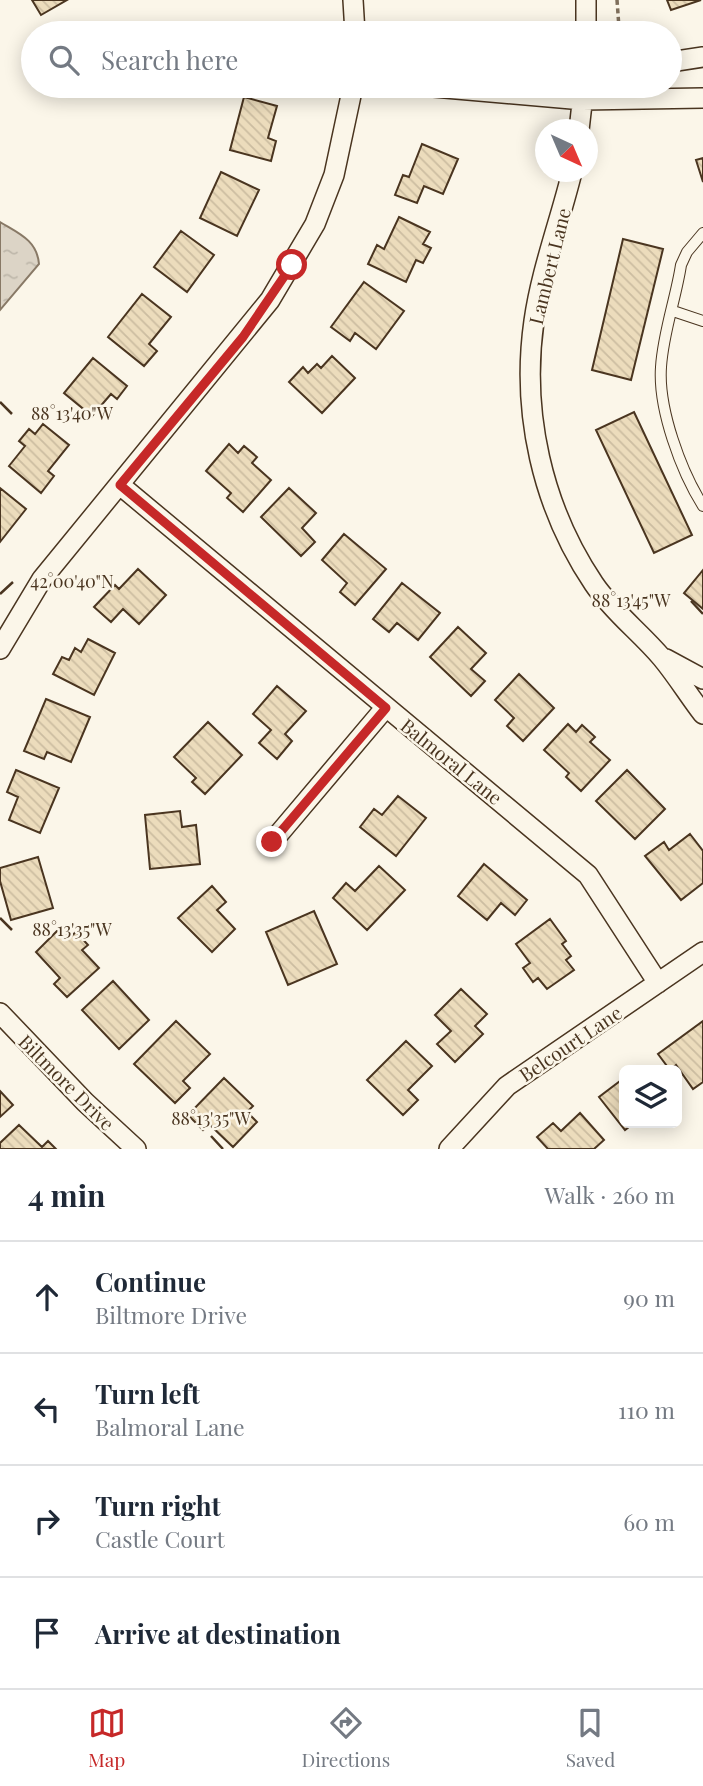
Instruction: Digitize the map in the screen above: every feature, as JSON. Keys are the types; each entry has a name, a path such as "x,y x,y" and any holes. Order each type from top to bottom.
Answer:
{"street":[{"path":"353,0 354,21"},
{"path":"586,0 586,21"},
{"path":"682,60 703,57"},
{"path":"682,97 703,98"},
{"path":"0,649 42,579 243,337 292,265 315,224 334,175 350,98"},
{"path":"580,119 582,98"},
{"name":"Lambert Lane","path":"569,182 534,319 530,408 538,456 568,541 588,574 624,621 662,657 703,714"},
{"name":"Balmoral Lane","path":"120,485 588,874 658,983"},
{"name":"Lambert Lane","path":"662,657 703,679"},
{"path":"272,842 386,708"},
{"name":"Belcourt Lane","path":"449,1149 508,1086 703,952"},
{"name":"Biltmore Drive","path":"0,1013 85,1102 136,1149"}],"lane":[{"path":"703,233 687,252 681,265 661,365 661,394 668,423 703,506"},
{"path":"673,311 703,321"}],"path":[{"path":"617,0 619,21"}],"water":[{"path":"0,222 31,243 39,264 0,310"}],"building":[{"path":"32,0 67,0 41,15"},
{"path":"667,0 701,0 671,10"},
{"path":"244,98 277,106 268,138 276,141 271,161 230,150"},
{"path":"422,144 458,159 443,194 424,186 417,203 395,195 403,175 409,177"},
{"path":"703,158 703,182 696,160"},
{"path":"221,172 259,190 237,236 200,218"},
{"path":"399,217 430,232 423,244 431,248 423,263 416,260 406,282 368,264 377,245 384,249"},
{"path":"181,231 214,255 187,292 154,267"},
{"path":"623,239 663,249 631,380 592,370"},
{"path":"364,282 404,311 376,349 355,333 350,341 331,327"},
{"path":"142,294 171,317 149,344 157,351 144,366 108,337"},
{"path":"332,356 355,378 322,413 289,382 303,367 308,373 317,364 321,368"},
{"path":"93,358 127,386 117,399 111,394 92,416 64,393"},
{"path":"634,412 692,535 654,553 596,430"},
{"path":"43,424 69,445 48,471 54,476 41,493 9,466 25,446 19,441 29,429 35,434"},
{"path":"229,444 238,453 244,446 257,457 252,463 271,480 243,512 227,498 231,493 206,471"},
{"path":"0,488 26,509 0,542"},
{"path":"289,488 316,513 302,528 315,542 301,556 261,517"},
{"path":"344,534 386,569 355,605 340,592 347,583 322,560"},
{"path":"138,569 166,595 139,624 123,609 111,622 94,607 115,585 119,589"},
{"path":"703,570 703,609 684,593"},
{"path":"402,583 440,613 418,640 397,623 389,632 373,619"},
{"path":"458,627 486,653 471,669 485,681 471,696 430,657"},
{"path":"88,639 115,653 94,695 53,674 62,657 69,660 75,648 81,652"},
{"path":"519,674 554,708 523,741 507,726 514,718 495,700"},
{"path":"277,686 306,711 285,734 292,741 277,759 259,743 271,730 253,714"},
{"path":"46,699 90,717 71,762 47,752 44,759 24,751"},
{"path":"208,722 242,755 205,794 192,782 196,778 174,757"},
{"path":"568,724 576,732 582,725 595,737 590,742 610,760 581,791 566,777 569,773 544,750"},
{"path":"16,770 59,788 40,833 9,820 18,797 7,792"},
{"path":"627,770 665,809 635,839 596,801"},
{"path":"398,796 426,818 396,856 360,827 374,809 382,815"},
{"path":"180,811 182,827 196,825 200,864 150,869 145,815"},
{"path":"690,834 703,851 703,883 681,900 645,856 664,842 669,850"},
{"path":"38,857 53,908 11,920 0,881 0,868"},
{"path":"484,864 527,900 515,915 501,903 487,920 458,896"},
{"path":"379,866 405,890 367,930 333,898 346,883 355,891"},
{"path":"212,886 226,902 217,910 235,929 212,952 178,918"},
{"path":"314,911 337,964 288,985 266,932"},
{"path":"550,919 566,941 562,944 571,956 566,960 574,970 547,989 538,978 533,982 523,968 530,963 516,944"},
{"path":"61,927 70,937 76,932 88,945 82,950 99,968 67,997 54,984 60,978 36,952"},
{"path":"113,981 149,1020 119,1049 82,1010"},
{"path":"461,989 487,1014 475,1026 483,1034 455,1062 437,1044 451,1031 435,1015"},
{"path":"176,1021 210,1054 183,1081 190,1088 175,1103 134,1064"},
{"path":"703,1021 703,1082 693,1089 682,1073 682,1065 666,1065 658,1054"},
{"path":"406,1041 432,1066 408,1090 418,1100 403,1115 367,1080"},
{"path":"224,1078 253,1106 247,1112 257,1122 233,1147 209,1124 203,1130 188,1115"},
{"path":"619,1082 619,1122 599,1097"},
{"path":"0,1091 13,1105 0,1117"},
{"path":"580,1113 604,1140 594,1149 548,1149 537,1137 553,1123 561,1131"},
{"path":"19,1125 42,1147 48,1141 56,1149 0,1149 0,1143"}],"route":[{"path":"272,842 386,708 120,485 202,383 243,337 292,265"}]}
